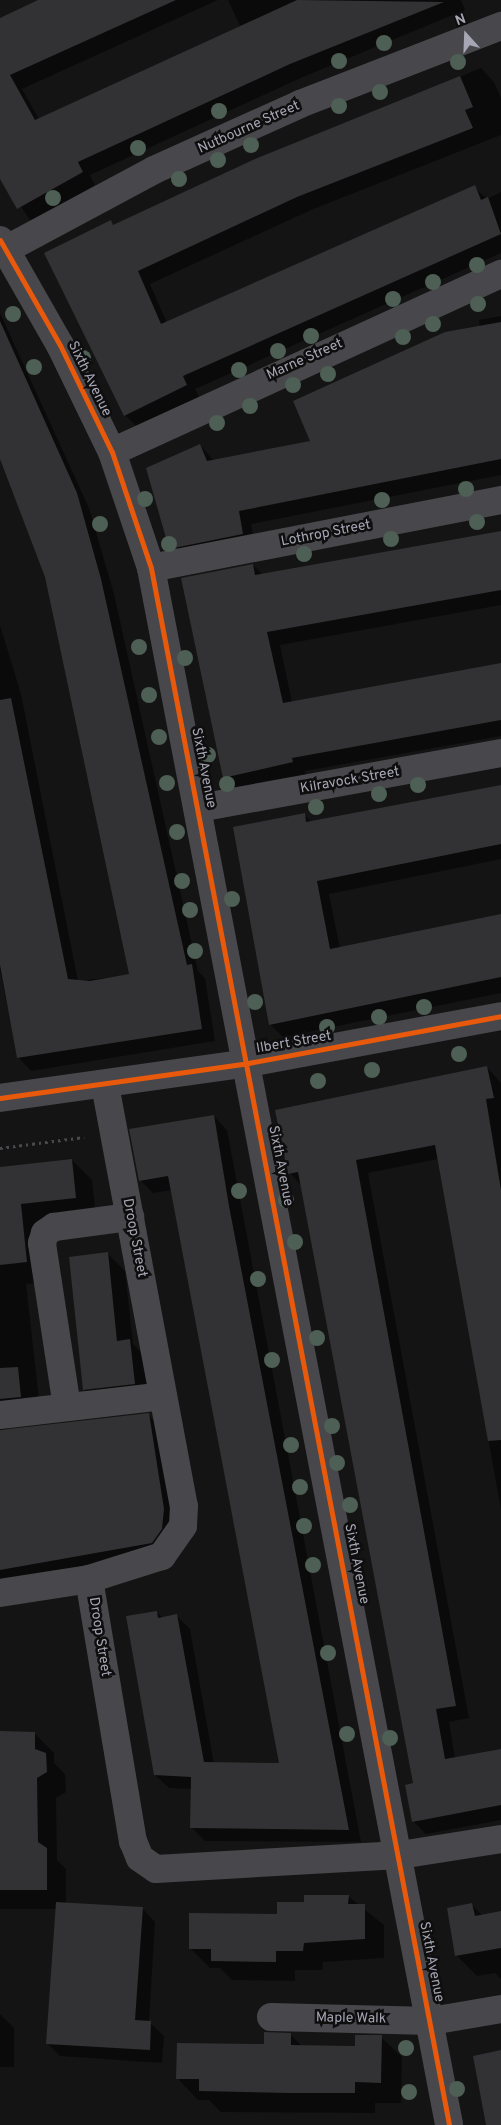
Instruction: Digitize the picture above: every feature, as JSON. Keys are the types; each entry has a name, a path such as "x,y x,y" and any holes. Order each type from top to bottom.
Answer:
{"street":[{"name":"Nutbourne Street","path":"3,245 154,170 283,112 501,26"},
{"name":"Sixth Avenue","path":"3,245 60,345 112,452 150,568 199,808 400,1855 448,2125"},
{"name":"Marne Street","path":"112,452 501,274"},
{"name":"Lothrop Street","path":"150,568 501,500"},
{"name":"Kilravock Street","path":"199,808 501,753"},
{"name":"Ilbert Street","path":"0,1098 105,1085 248,1063 501,1016"},
{"name":"Droop Street","path":"105,1085 184,1506 183,1526 162,1556 89,1579 133,1841 140,1858 156,1869 400,1855 501,1839"},
{"path":"67,1407 42,1243 45,1233 54,1227 130,1217"},
{"path":"0,1415 163,1396"},
{"path":"0,1593 89,1579"},
{"name":"Maple Walk","path":"271,2017 431,2021 501,2010"}],"path":[{"path":"0,1148 114,1133"}],"building":[{"path":"38,0 176,0 10,75 35,120 297,0 444,2 290,64 78,162 83,172 17,209 0,179 0,18"},
{"path":"460,76 473,107 465,110 473,128 297,197 138,271 161,324 475,185 481,200 488,197 501,234 183,376 187,385 124,416 44,253 111,220 113,225 255,159"},
{"path":"0,321 77,493 101,579 187,965 192,964 202,1029 17,1058 0,965 0,700 11,698 68,979 90,981 129,974 45,577 0,459"},
{"path":"501,322 501,459 239,511 243,534 174,548 172,537 166,538 146,468 200,444 207,461 310,441 293,401 445,332"},
{"path":"501,531 501,590 267,632 283,703 501,663 501,720 292,758 293,762 223,778 181,578 253,564 255,575"},
{"path":"501,785 501,844 317,881 330,949 501,914 501,977 269,1025 233,827 305,813 306,822"},
{"path":"487,1066 494,1098 486,1099 501,1190 501,1440 488,1441 435,1145 356,1160 456,1706 436,1709 445,1759 501,1749 501,1805 412,1822 405,1785 413,1783 298,1172 288,1174 275,1110"},
{"path":"214,1115 229,1206 349,1830 190,1828 191,1777 154,1775 126,1616 157,1611 158,1618 177,1614 204,1762 279,1763 168,1176 139,1181 129,1129"},
{"path":"72,1159 76,1198 21,1204 27,1262 0,1265 0,1167"},
{"path":"108,1252 117,1341 130,1339 135,1384 83,1390 69,1257"},
{"path":"18,1367 21,1397 0,1399 0,1368"},
{"path":"149,1413 164,1509 162,1529 152,1543 0,1570 0,1430"},
{"path":"0,1731 35,1732 35,1749 46,1753 47,1772 37,1778 38,1842 47,1848 47,1890 0,1890"},
{"path":"304,1895 349,1895 348,1904 365,1904 365,1939 304,1943 303,1951 276,1951 276,1962 211,1961 211,1949 189,1949 189,1913 277,1914 277,1902 304,1902"},
{"path":"56,1902 143,1907 135,2020 151,2021 150,2050 46,2044"},
{"path":"472,1903 475,1916 501,1911 501,1948 455,1956 447,1908"},
{"path":"264,2032 291,2033 291,2045 355,2046 355,2035 382,2035 381,2083 355,2082 355,2093 290,2093 199,2091 199,2079 176,2079 177,2043 264,2044"},
{"path":"501,2050 501,2125 486,2125 473,2056"}],"cycle path":[{"path":"0,240 60,345 112,452 151,568 449,2125"},
{"path":"0,1098 248,1063 501,1016"}]}
